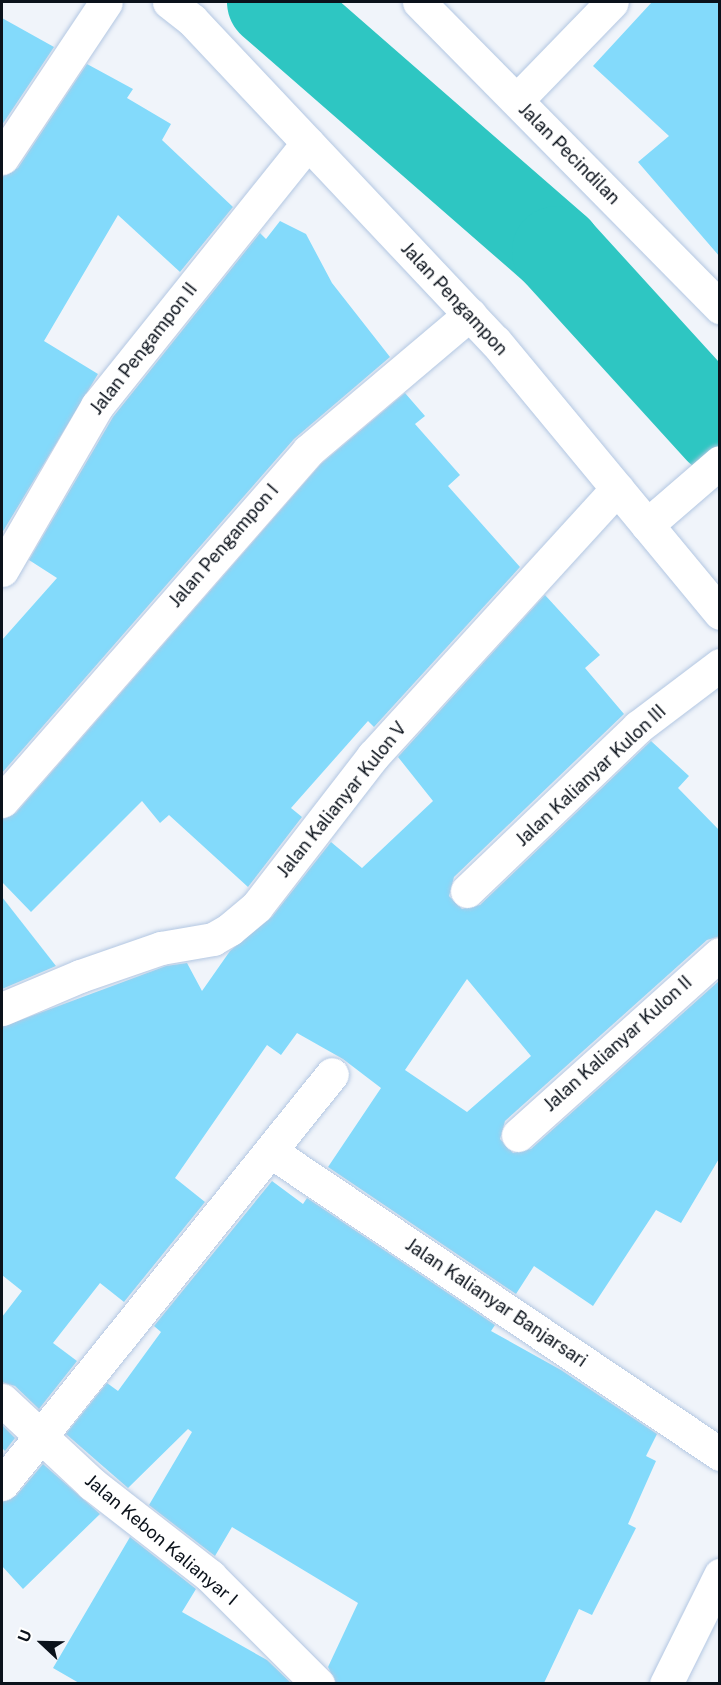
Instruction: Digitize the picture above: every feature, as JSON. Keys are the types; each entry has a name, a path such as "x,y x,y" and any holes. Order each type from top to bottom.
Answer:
{"street":[{"path":"2,159 106,2"},
{"name":"Jalan Pengampon","path":"169,2 308,142 470,314 720,613"},
{"name":"Jalan Pecindilan","path":"419,2 719,304"},
{"path":"517,100 612,2"},
{"name":"Jalan Pengampon II","path":"2,570 97,406 308,142"},
{"name":"Jalan Pengampon I","path":"2,801 308,452 470,314"},
{"path":"646,525 720,462"},
{"name":"Jalan Kalianyar Kulon V","path":"2,1009 80,975 161,948 213,939 230,929 257,906 373,756 617,489"},
{"name":"Jalan Kalianyar Kulon III","path":"467,891 638,727 720,665"},
{"name":"Jalan Kalianyar Kulon II","path":"518,1135 720,954"},
{"path":"2,1484 273,1153 332,1074"},
{"name":"Jalan Kalianyar Banjarsari","path":"273,1153 720,1454"},
{"name":"Jalan Kebon Kalianyar I","path":"2,1400 92,1484 210,1576 318,1683"},
{"path":"666,1683 720,1575"}],"building":[{"path":"652,2 720,2 720,257 638,162 669,136 593,66"},
{"path":"2,18 54,47 2,125"},
{"path":"87,64 133,89 127,98 171,124 162,140 233,207 180,272 118,215 44,341 98,374 2,533 2,177 18,168"},
{"path":"280,221 306,234 332,283 390,357 294,439 2,773 2,640 57,578 29,560 113,417 260,233 266,239"},
{"path":"405,393 425,416 415,424 460,475 448,486 520,567 374,727 368,721 291,808 302,817 248,887 169,815 160,823 142,801 31,912 2,882 2,819 16,813 321,464"},
{"path":"545,595 600,655 585,668 624,714 454,877 449,896 462,909 480,905 651,741 689,776 678,788 720,831 720,936 707,940 505,1121 500,1139 513,1153 531,1149 720,980 720,1157 681,1223 656,1210 593,1306 534,1266 516,1294 328,1167 381,1088 343,1059 297,1033 281,1055 267,1045 175,1178 205,1202 124,1302 100,1283 53,1343 77,1361 39,1409 15,1386 2,1382 2,1317 22,1291 2,1275 2,1027 166,966 187,963 202,991 230,951 272,917 331,842 362,868 433,801 398,757","holes":["467,979 531,1056 467,1112 405,1070"]},
{"path":"2,897 56,966 2,989"},
{"path":"272,1181 303,1204 307,1198 495,1325 491,1331 561,1370 657,1434 646,1456 656,1461 628,1524 636,1528 592,1615 579,1609 544,1683 336,1683 328,1667 358,1603 232,1527 215,1556 149,1505 192,1432 188,1429 128,1488 66,1434 107,1383 118,1391 161,1332 154,1326"},
{"path":"2,1425 15,1438 5,1451 2,1448"},
{"path":"43,1464 100,1514 23,1589 2,1566 2,1502 16,1496"},
{"path":"130,1537 196,1589 182,1612 267,1660 291,1683 79,1683 53,1668"}],"waterway":[{"path":"272,2 557,251 720,430"}]}
